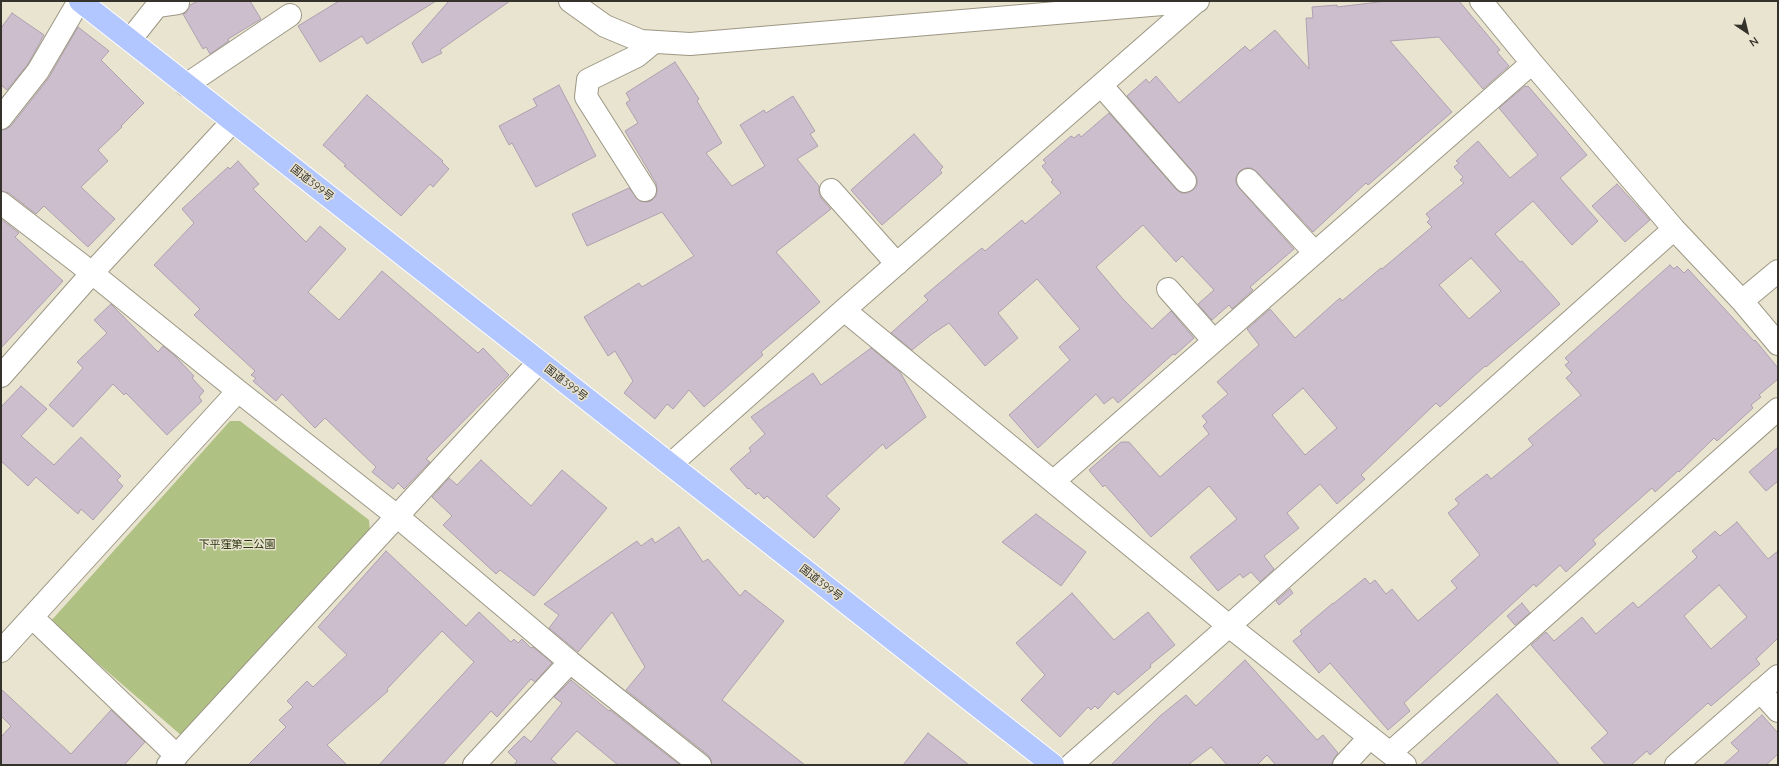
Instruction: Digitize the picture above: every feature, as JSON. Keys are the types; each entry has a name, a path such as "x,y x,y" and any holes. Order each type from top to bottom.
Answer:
{"highway":[{"name":"国道399号","path":"80,1 1053,765"}],"street":[{"path":"1,118 38,71 80,1"},
{"path":"570,1 605,26 641,41 690,44 1198,1"},
{"path":"671,464 844,310 1198,1"},
{"path":"1481,1 1674,229 1742,302 1778,344"},
{"path":"130,40 157,6 178,3"},
{"path":"186,85 290,15"},
{"path":"645,190 586,97 588,80 637,56 654,42"},
{"path":"1054,481 1532,63"},
{"path":"1101,85 1185,181"},
{"path":"1,376 92,273 233,121"},
{"path":"1248,180 1315,253"},
{"path":"831,190 897,264"},
{"path":"1,203 92,273 238,391 398,517 570,662 700,765"},
{"path":"1071,765 1674,229"},
{"path":"1742,302 1778,271"},
{"path":"1168,289 1214,341"},
{"path":"844,310 1229,626 1398,759 1778,409"},
{"path":"32,617 173,760 540,362"},
{"path":"1,651 238,391"},
{"path":"474,765 570,662"},
{"path":"1678,764 1778,676"},
{"path":"1760,691 1778,711"},
{"path":"1344,765 1370,737"}],"green space":[{"name":"下平窪第二公園","path":"230,421 240,421 369,520 370,531 182,736 50,622"}],"building":[{"path":"198,1 250,1 261,19 228,39 229,41 210,54 206,47 203,49 183,14 186,13 190,5"},
{"path":"339,1 436,1 367,44 362,36 320,62 298,26"},
{"path":"449,1 510,1 440,50 442,53 422,63 412,43"},
{"path":"1387,1 1459,1 1500,50 1497,52 1509,66 1483,89 1439,37 1390,41 1452,112 1368,185 1366,183 1313,232 1257,172 1251,168 1246,168 1240,171 1236,177 1236,183 1239,188 1294,249 1250,287 1253,290 1232,309 1229,305 1212,320 1198,304 1214,290 1182,256 1176,262 1143,225 1096,267 1123,299 1152,329 1171,311 1194,338 1175,355 1173,354 1118,403 1113,397 1104,404 1096,394 1038,448 1009,415 1070,360 1059,347 1080,329 1037,279 998,313 1018,338 985,366 949,323 912,350 891,333 928,300 924,296 962,264 982,248 985,251 1022,220 1025,224 1061,193 1051,182 1053,180 1042,166 1046,163 1043,160 1071,136 1074,138 1079,134 1081,137 1109,113 1176,189 1181,193 1187,193 1193,190 1197,185 1197,179 1194,173 1127,96 1146,79 1149,83 1156,76 1179,103 1245,46 1250,51 1275,30 1309,69 1306,18 1313,18 1312,7 1337,5 1337,7"},
{"path":"12,13 44,35 28,64 7,90 1,85 1,28"},
{"path":"78,27 109,51 101,60 144,103 98,150 108,161 81,187 115,219 88,247 44,206 36,214 9,193 1,191 1,130 11,126 48,79"},
{"path":"675,62 699,99 697,101 722,143 706,153 732,186 765,166 740,125 764,110 766,113 793,96 815,131 810,134 818,146 797,159 819,186 821,198 831,209 776,252 820,302 761,352 763,355 704,407 689,390 673,409 667,404 655,419 624,393 633,381 615,351 608,356 584,317 639,283 642,287 694,256 662,212 587,246 572,214 629,188 640,201 651,201 656,196 656,183 625,131 638,123 626,103 630,100 626,93"},
{"path":"559,85 596,156 536,187 512,143 509,145 499,126 537,106 533,99"},
{"path":"1525,86 1528,86 1587,155 1560,178 1598,221 1572,245 1533,201 1495,234 1520,262 1522,261 1560,304 1486,367 1485,366 1440,407 1436,403 1361,475 1365,479 1337,504 1320,484 1287,513 1299,528 1264,556 1274,569 1260,582 1251,572 1243,578 1240,574 1218,591 1190,557 1237,519 1209,486 1151,537 1105,485 1103,487 1089,470 1121,442 1129,442 1160,477 1209,434 1203,426 1207,422 1202,416 1228,394 1217,382 1259,345 1247,329 1270,309 1295,338 1340,298 1342,301 1381,268 1382,269 1432,227 1427,222 1430,219 1426,214 1464,183 1460,180 1463,177 1454,167 1459,163 1456,161 1478,141 1510,178 1538,155 1499,108","holes":["1471,258 1501,291 1469,319 1439,285","1303,388 1337,428 1305,455 1272,415"]},
{"path":"367,95 443,161 442,162 449,169 433,187 430,184 401,216 344,166 346,165 323,145"},
{"path":"914,134 943,167 940,170 942,173 882,225 851,190"},
{"path":"238,161 259,184 253,189 306,242 320,226 346,249 308,292 339,320 382,271 478,353 483,348 509,375 426,459 430,462 404,489 398,483 393,489 372,472 376,467 325,418 315,428 282,394 276,401 253,381 256,378 251,375 255,371 194,315 200,309 154,265 194,223 182,209 228,167 230,169"},
{"path":"1617,184 1650,220 1625,242 1592,206"},
{"path":"1,219 19,233 15,237 63,281 1,348"},
{"path":"1670,265 1674,269 1677,266 1684,273 1688,269 1754,341 1755,340 1778,368 1778,379 1759,395 1761,397 1751,405 1753,408 1717,441 1714,438 1679,472 1678,471 1655,492 1652,488 1593,540 1596,544 1566,572 1560,565 1536,587 1534,584 1404,703 1410,711 1388,730 1330,663 1319,673 1293,641 1302,634 1300,631 1365,578 1370,584 1375,580 1386,594 1392,589 1418,621 1457,588 1451,581 1480,555 1448,513 1459,504 1455,499 1487,474 1491,479 1533,445 1528,439 1581,395 1566,378 1572,373 1565,365 1569,362 1565,358"},
{"path":"111,304 158,352 163,346 175,356 194,376 192,378 204,391 199,397 202,401 167,435 126,393 124,395 113,384 73,427 49,405 83,368 77,362 107,333 94,320"},
{"path":"871,348 900,372 926,417 886,449 883,444 826,496 840,509 814,538 767,496 764,499 758,492 756,495 749,488 748,489 730,469 751,451 749,448 765,434 751,417 813,373 821,385"},
{"path":"21,386 47,409 21,436 54,465 81,437 121,476 117,480 123,486 93,520 81,509 78,514 36,477 28,486 1,461 1,407"},
{"path":"1778,447 1778,481 1766,491 1749,472"},
{"path":"481,460 531,506 562,470 607,508 534,596 500,570 496,574 443,525 452,516 432,497 449,478 457,485"},
{"path":"1036,514 1086,552 1061,586 1002,542"},
{"path":"1737,522 1768,559 1778,551 1778,638 1756,659 1760,664 1711,706 1708,703 1650,755 1647,751 1631,765 1606,765 1591,748 1608,733 1531,645 1546,632 1554,641 1582,617 1596,634 1633,602 1638,608 1693,561 1697,557 1692,551 1715,531 1720,536","holes":["1719,585 1747,617 1711,649 1684,616"]},
{"path":"679,527 703,562 708,559 740,596 745,590 784,621 722,700 805,765 712,765 708,755 626,690 645,667 612,612 578,652 549,628 559,615 544,604 637,541 641,546 652,538 655,543"},
{"path":"386,551 466,626 479,612 511,642 514,639 518,643 522,639 531,648 533,647 552,663 535,682 531,679 497,717 491,711 442,765 379,765 474,662 442,631 387,689 388,691 327,745 347,765 248,765 286,727 279,720 293,707 287,701 307,681 313,687 347,655 318,627"},
{"path":"1290,589 1293,593 1279,605 1276,601"},
{"path":"1072,593 1114,640 1148,612 1175,645 1150,665 1151,667 1118,695 1114,691 1098,709 1095,706 1091,710 1088,707 1060,737 1021,700 1045,675 1016,643"},
{"path":"1522,603 1530,613 1515,625 1507,616"},
{"path":"1245,660 1317,740 1323,735 1338,753 1332,762 1332,765 1276,765 1267,755 1257,765 1227,765 1211,747 1188,765 1111,765 1160,716 1186,695 1196,706"},
{"path":"571,680 680,765 618,765 577,731 551,759 558,765 514,765 517,761 508,752 524,736 531,742 562,703 554,697"},
{"path":"1,689 71,754 111,710 145,742 124,765 1,765 1,737 11,726 1,716"},
{"path":"1497,694 1560,765 1420,765 1482,708"},
{"path":"1762,715 1778,733 1778,754 1766,765 1723,765 1739,751 1731,743"},
{"path":"928,733 969,765 903,765"}]}
